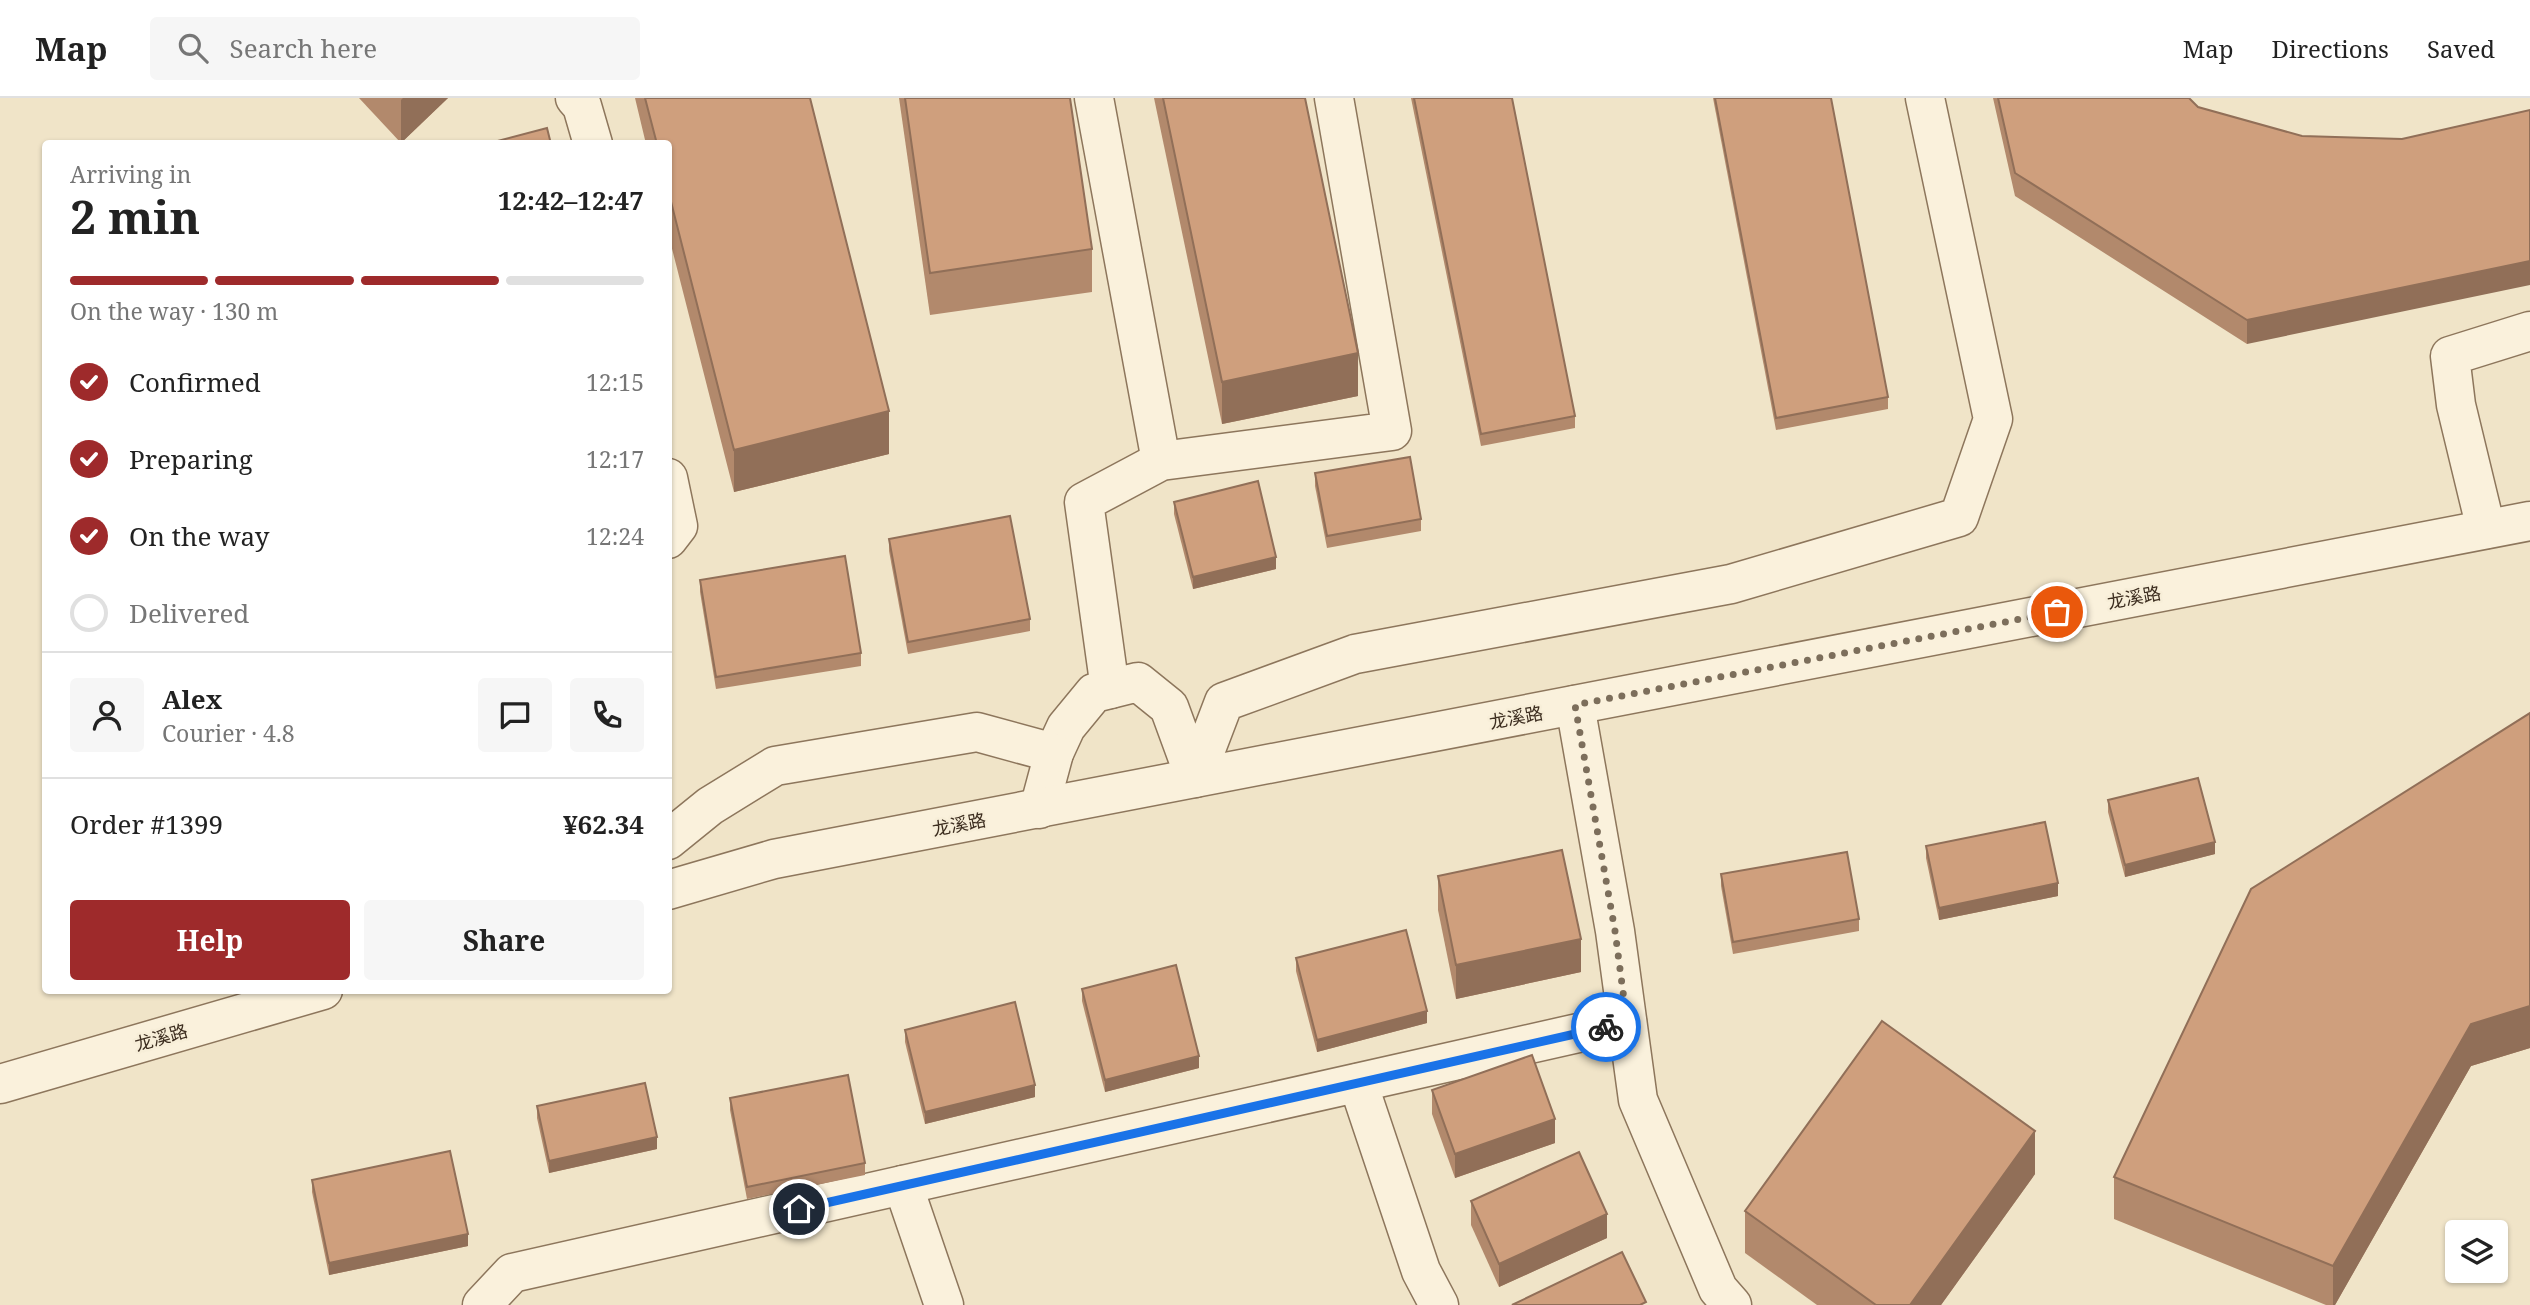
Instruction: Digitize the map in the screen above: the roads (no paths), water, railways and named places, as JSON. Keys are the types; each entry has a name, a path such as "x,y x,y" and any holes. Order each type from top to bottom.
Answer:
{"street":[{"path":"575,98 582,106 592,140"},
{"path":"1094,98 1161,461"},
{"path":"1110,689 1084,502 1161,461 1392,431 1334,98"},
{"path":"1195,778 1224,702 1355,654 1731,584 1959,517 1993,419 1925,98"},
{"path":"2486,529 2456,405 2450,356 2530,331"},
{"path":"672,497 678,526 672,534"},
{"name":"龙溪路","path":"672,889 774,859 2530,521"},
{"path":"1039,809 1054,753 1066,727 1094,692 1138,682 1169,707 1195,778"},
{"path":"1575,705 1615,931 1638,1100 1718,1289 1732,1305"},
{"path":"672,838 710,806 775,766 977,732 1054,753"},
{"name":"龙溪路","path":"0,1084 309,994"},
{"path":"482,1305 512,1273 1627,1022"},
{"path":"1358,1083 1421,1271 1439,1305"},
{"path":"903,1185 944,1305"}]}
